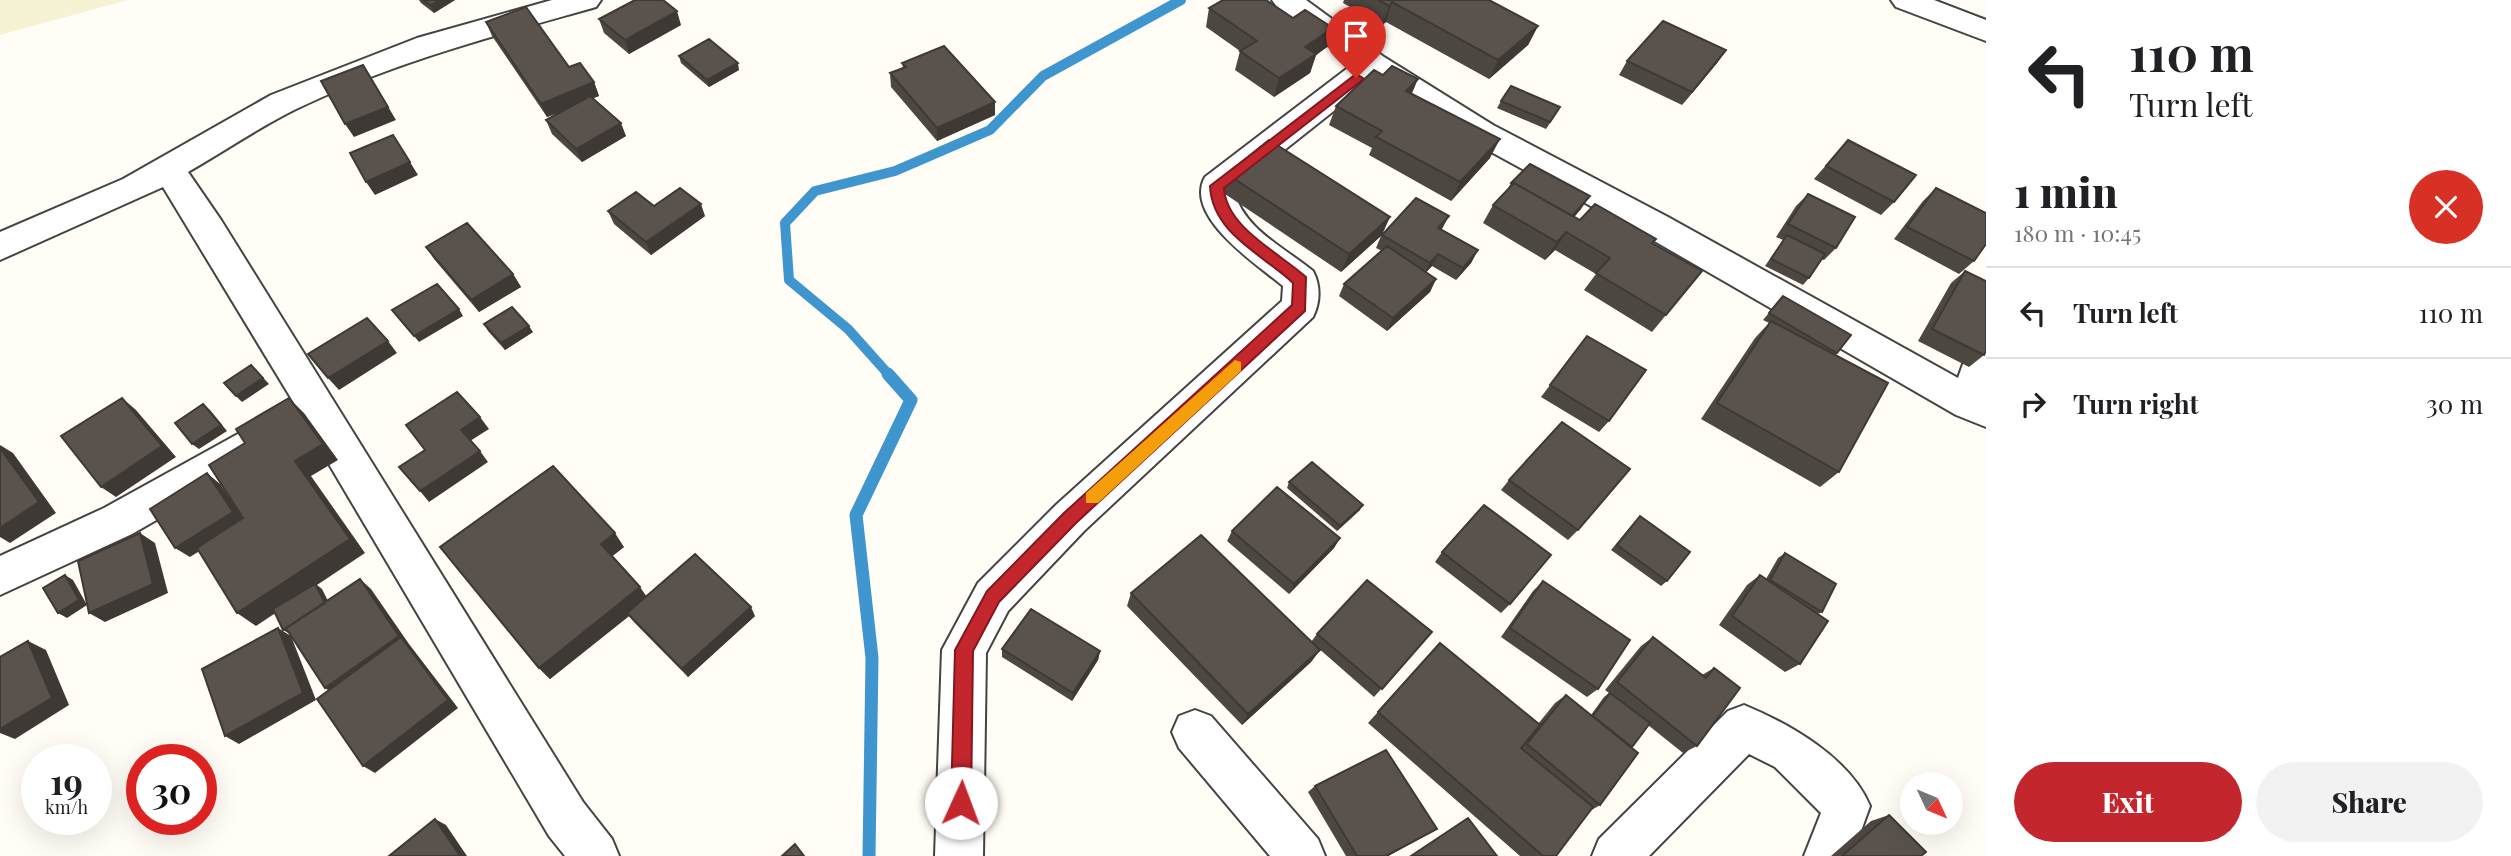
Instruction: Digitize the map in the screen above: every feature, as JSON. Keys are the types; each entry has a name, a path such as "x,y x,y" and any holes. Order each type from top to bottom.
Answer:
{"street":[{"path":"0,247 135,188 282,103 355,72 428,45 586,0"},
{"path":"1287,0 1373,64 1482,133 1741,273 1978,408 1986,346"},
{"path":"1906,0 1986,31"},
{"path":"959,856 964,650 993,597 1060,528 1300,307 1301,281 1277,259 1242,236 1218,205 1217,186 1373,64"},
{"path":"168,168 209,229 566,819 595,856"},
{"path":"0,576 118,521 317,409"},
{"path":"1616,856 1744,727 1791,751 1847,806 1828,856"},
{"path":"1195,732 1301,856"}],"shaded area":[{"path":"0,0 128,0 0,35"}],"building":[{"path":"423,0 440,0 431,5"},
{"path":"635,0 663,0 677,11 625,40 599,19"},
{"path":"1223,0 1266,0 1293,18 1305,10 1333,28 1305,47 1316,54 1279,78 1240,51 1257,41 1209,8"},
{"path":"1378,0 1489,0 1538,26 1498,60 1392,2 1389,6"},
{"path":"526,7 569,67 580,63 594,82 541,104 486,22"},
{"path":"1663,21 1726,50 1692,92 1627,61"},
{"path":"709,39 738,63 707,80 679,56"},
{"path":"944,46 995,102 937,128 890,73 906,67 902,63"},
{"path":"363,65 388,107 345,124 321,81"},
{"path":"1392,66 1418,79 1406,91 1500,139 1460,182 1376,137 1382,131 1336,106 1374,70 1383,75"},
{"path":"1511,86 1560,107 1550,122 1501,101"},
{"path":"590,96 621,123 576,149 546,120"},
{"path":"393,135 410,162 366,182 350,153"},
{"path":"1269,140 1390,217 1349,254 1227,174"},
{"path":"1848,140 1916,175 1894,202 1826,166"},
{"path":"1530,164 1590,196 1572,216 1511,183"},
{"path":"1514,183 1580,220 1595,204 1656,239 1652,243 1702,271 1666,315 1596,273 1610,258 1566,232 1557,242 1493,205"},
{"path":"680,188 701,204 646,242 608,211 636,192 654,206"},
{"path":"1936,188 1986,213 1986,244 1974,261 1907,227"},
{"path":"1808,194 1855,217 1836,248 1788,224"},
{"path":"1416,198 1449,216 1438,228 1478,250 1463,268 1438,254 1430,263 1382,235"},
{"path":"467,223 513,274 471,300 426,247"},
{"path":"1787,235 1825,254 1809,278 1771,259"},
{"path":"1387,246 1436,279 1393,318 1344,284"},
{"path":"1965,271 1986,281 1984,355 1932,329"},
{"path":"437,284 459,309 414,336 392,310"},
{"path":"1783,296 1851,335 1837,353 1769,313"},
{"path":"512,307 529,326 501,343 484,324"},
{"path":"367,318 388,341 328,378 308,354"},
{"path":"1771,321 1888,383 1839,472 1717,403"},
{"path":"1587,336 1646,370 1609,421 1550,385"},
{"path":"251,365 263,378 236,396 224,383"},
{"path":"457,392 480,417 461,430 480,451 420,491 399,467 425,450 406,425"},
{"path":"122,398 162,446 101,487 61,436"},
{"path":"289,398 323,444 295,461 350,539 237,613 197,548 243,518 209,465 245,443 236,429"},
{"path":"203,404 221,425 192,444 175,423"},
{"path":"1562,422 1630,469 1578,530 1509,480"},
{"path":"0,448 39,502 0,528"},
{"path":"1312,462 1363,505 1340,526 1289,482"},
{"path":"553,466 615,533 601,544 640,587 539,668 440,547"},
{"path":"207,473 233,512 175,548 150,509"},
{"path":"1277,487 1340,538 1294,584 1232,531"},
{"path":"1484,505 1551,555 1510,604 1442,552"},
{"path":"1640,516 1690,552 1667,581 1617,545"},
{"path":"140,533 153,584 89,613 78,561"},
{"path":"1201,535 1320,650 1248,714 1131,593"},
{"path":"1785,553 1836,584 1822,612 1770,580"},
{"path":"695,554 751,607 682,669 627,613"},
{"path":"65,575 79,600 58,613 43,588"},
{"path":"1760,575 1828,621 1800,664 1732,616"},
{"path":"360,579 399,636 325,688 286,628"},
{"path":"1367,580 1432,632 1382,689 1317,634"},
{"path":"1543,581 1630,640 1598,689 1510,628"},
{"path":"315,584 325,603 283,630 273,609"},
{"path":"1031,609 1100,651 1073,693 1002,649"},
{"path":"278,628 303,693 225,736 202,669"},
{"path":"401,637 448,700 363,766 317,699"},
{"path":"1653,637 1706,678 1714,668 1740,688 1697,746 1617,682"},
{"path":"28,641 52,698 0,729 0,657"},
{"path":"1440,643 1540,725 1521,748 1593,807 1556,856 1543,856 1378,712"},
{"path":"1610,693 1650,723 1632,747 1593,716"},
{"path":"1566,695 1638,753 1600,805 1527,744"},
{"path":"1386,750 1437,829 1386,856 1357,856 1315,786"},
{"path":"1889,815 1900,826 1900,835 1909,835 1926,852 1921,856 1842,856"},
{"path":"1468,818 1497,856 1411,856"},
{"path":"435,819 460,856 389,856"},
{"path":"795,844 804,856 782,856"}],"waterway":[{"path":"890,376 848,329 789,280 785,223 815,191 895,171 990,130 1043,76 1181,0"},
{"path":"869,856 872,658 856,515 911,400 888,374"}],"slow traffic":[{"path":"1092,498 1235,367"}],"route":[{"path":"961,803 964,650 993,597 1070,518 1300,307 1301,281 1277,259 1242,236 1218,205 1217,186 1307,119 1356,78"}]}
